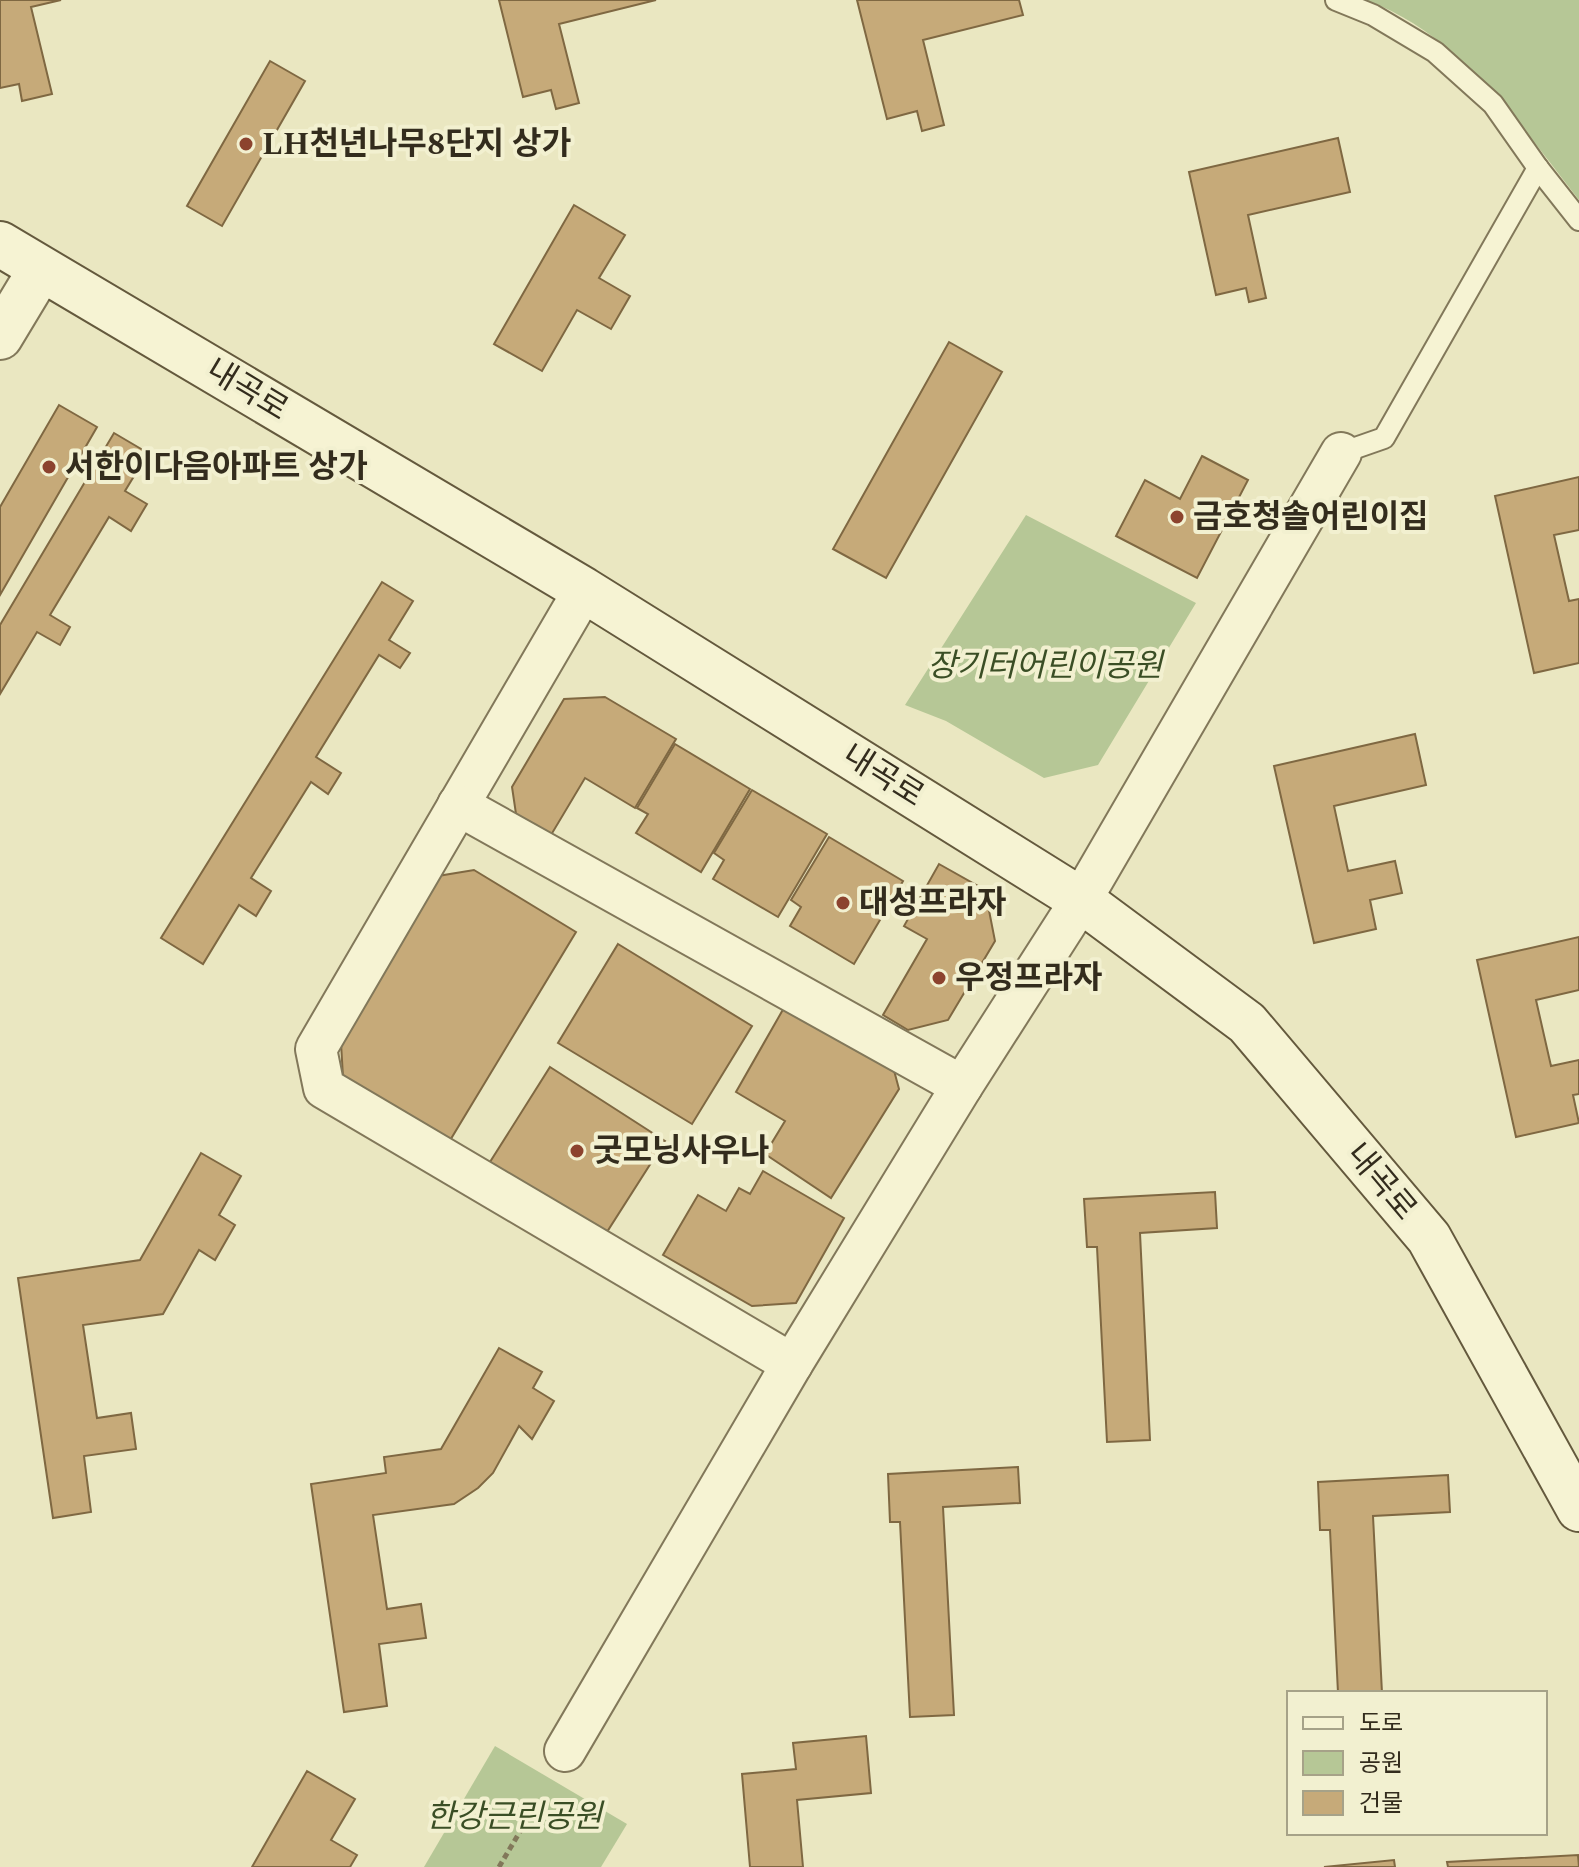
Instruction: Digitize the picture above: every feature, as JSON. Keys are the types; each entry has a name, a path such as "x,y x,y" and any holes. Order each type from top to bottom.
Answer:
{"main road":[{"name":"내곡로","path":"0,244 584,590 1081,900 1247,1023 1429,1238 1579,1509"},
{"path":"0,337 41,269"}],"street":[{"path":"565,1751 792,1364 962,1086 1081,900 1341,453"},
{"path":"584,590 316,1049 324,1088 792,1364"},
{"path":"458,805 962,1086"}],"lane":[{"path":"1336,0 1373,15 1435,52 1493,104 1579,220"},
{"path":"1341,453 1384,438 1538,168"}],"path":[{"path":"499,1867 534,1808"}],"green space":[{"path":"1366,0 1579,0 1579,200 1510,113 1459,59 1431,35"},
{"name":"장기터어린이공원","path":"1026,515 1196,603 1098,765 1044,778 946,721 905,705"},
{"name":"한강근린공원","path":"495,1746 627,1824 601,1867 424,1867"}],"building":[{"path":"0,0 61,0 31,7 52,94 22,101 19,84 0,88"},
{"path":"499,0 656,0 559,24 579,103 556,109 551,90 523,97"},
{"path":"857,0 1019,0 1023,15 923,40 944,125 922,131 917,111 887,119"},
{"name":"LH천년나무8단지 상가","path":"270,61 305,81 222,226 187,206"},
{"path":"1338,138 1350,192 1248,215 1266,298 1249,302 1246,288 1216,295 1189,172"},
{"path":"574,205 625,235 599,278 630,296 611,329 577,310 542,371 494,344"},
{"path":"949,342 1002,372 886,578 833,549"},
{"name":"서한이다음아파트 상가","path":"59,405 97,427 0,595 0,507"},
{"path":"114,433 148,453 125,491 147,504 131,531 109,517 50,615 70,627 60,645 37,632 0,694 0,625"},
{"name":"금호청솔어린이집","path":"1202,456 1248,480 1197,578 1116,536 1145,480 1180,499"},
{"path":"1579,477 1579,530 1554,535 1569,601 1579,599 1579,663 1534,673 1495,496"},
{"path":"382,582 413,601 389,640 410,653 400,668 379,655 316,757 341,773 328,794 311,782 251,878 271,891 256,916 239,905 203,964 161,938"},
{"path":"605,697 676,739 635,808 585,778 551,835 516,814 512,787 564,699"},
{"path":"1415,734 1426,785 1334,806 1348,871 1395,861 1402,893 1370,900 1376,929 1314,943 1274,766"},
{"path":"675,744 750,789 701,872 636,833 648,814 637,808"},
{"path":"752,790 827,834 778,917 713,879 724,860 714,853"},
{"name":"대성프라자","path":"829,837 903,881 854,964 790,926 801,907 791,900"},
{"name":"우정프라자","path":"939,864 985,890 995,941 948,1020 908,1030 883,1015 927,939 904,926"},
{"path":"474,870 576,932 449,1142 343,1077 341,1043 438,876"},
{"path":"1579,937 1579,990 1536,1000 1551,1066 1579,1060 1579,1094 1573,1095 1579,1123 1516,1137 1477,960"},
{"path":"618,944 752,1026 692,1124 558,1043"},
{"path":"789,999 892,1063 899,1089 831,1198 765,1154 785,1121 736,1092"},
{"name":"굿모닝사우나","path":"550,1067 665,1141 605,1235 490,1162"},
{"path":"201,1153 241,1176 219,1215 235,1225 215,1260 199,1250 163,1314 83,1325 97,1418 131,1413 136,1449 84,1456 91,1512 53,1518 18,1278 140,1260"},
{"path":"763,1171 844,1218 796,1303 752,1306 663,1255 698,1195 726,1211 739,1188 750,1194"},
{"path":"1215,1192 1217,1228 1140,1233 1150,1440 1107,1442 1097,1247 1087,1247 1084,1199"},
{"path":"499,1348 542,1372 533,1388 554,1401 532,1439 519,1426 493,1473 478,1488 454,1504 373,1515 387,1609 421,1604 426,1638 379,1644 387,1706 344,1712 311,1484 386,1473 384,1457 441,1449"},
{"path":"1018,1467 1020,1503 943,1507 954,1715 910,1717 900,1522 890,1522 888,1474"},
{"path":"1448,1475 1450,1512 1373,1516 1382,1691 1338,1691 1330,1530 1320,1530 1318,1482"},
{"path":"866,1736 871,1793 797,1800 803,1867 750,1867 742,1774 796,1769 793,1743"},
{"path":"307,1771 355,1799 331,1840 357,1855 350,1867 252,1867"},
{"path":"1578,1855 1579,1867 1448,1867 1447,1862"},
{"path":"1394,1860 1395,1867 1324,1867"}],"place":[{"name":"LH천년나무8단지 상가","path":"246,144"},
{"name":"서한이다음아파트 상가","path":"49,467"},
{"name":"금호청솔어린이집","path":"1177,517"},
{"name":"대성프라자","path":"843,903"},
{"name":"우정프라자","path":"939,978"},
{"name":"굿모닝사우나","path":"577,1151"}]}
